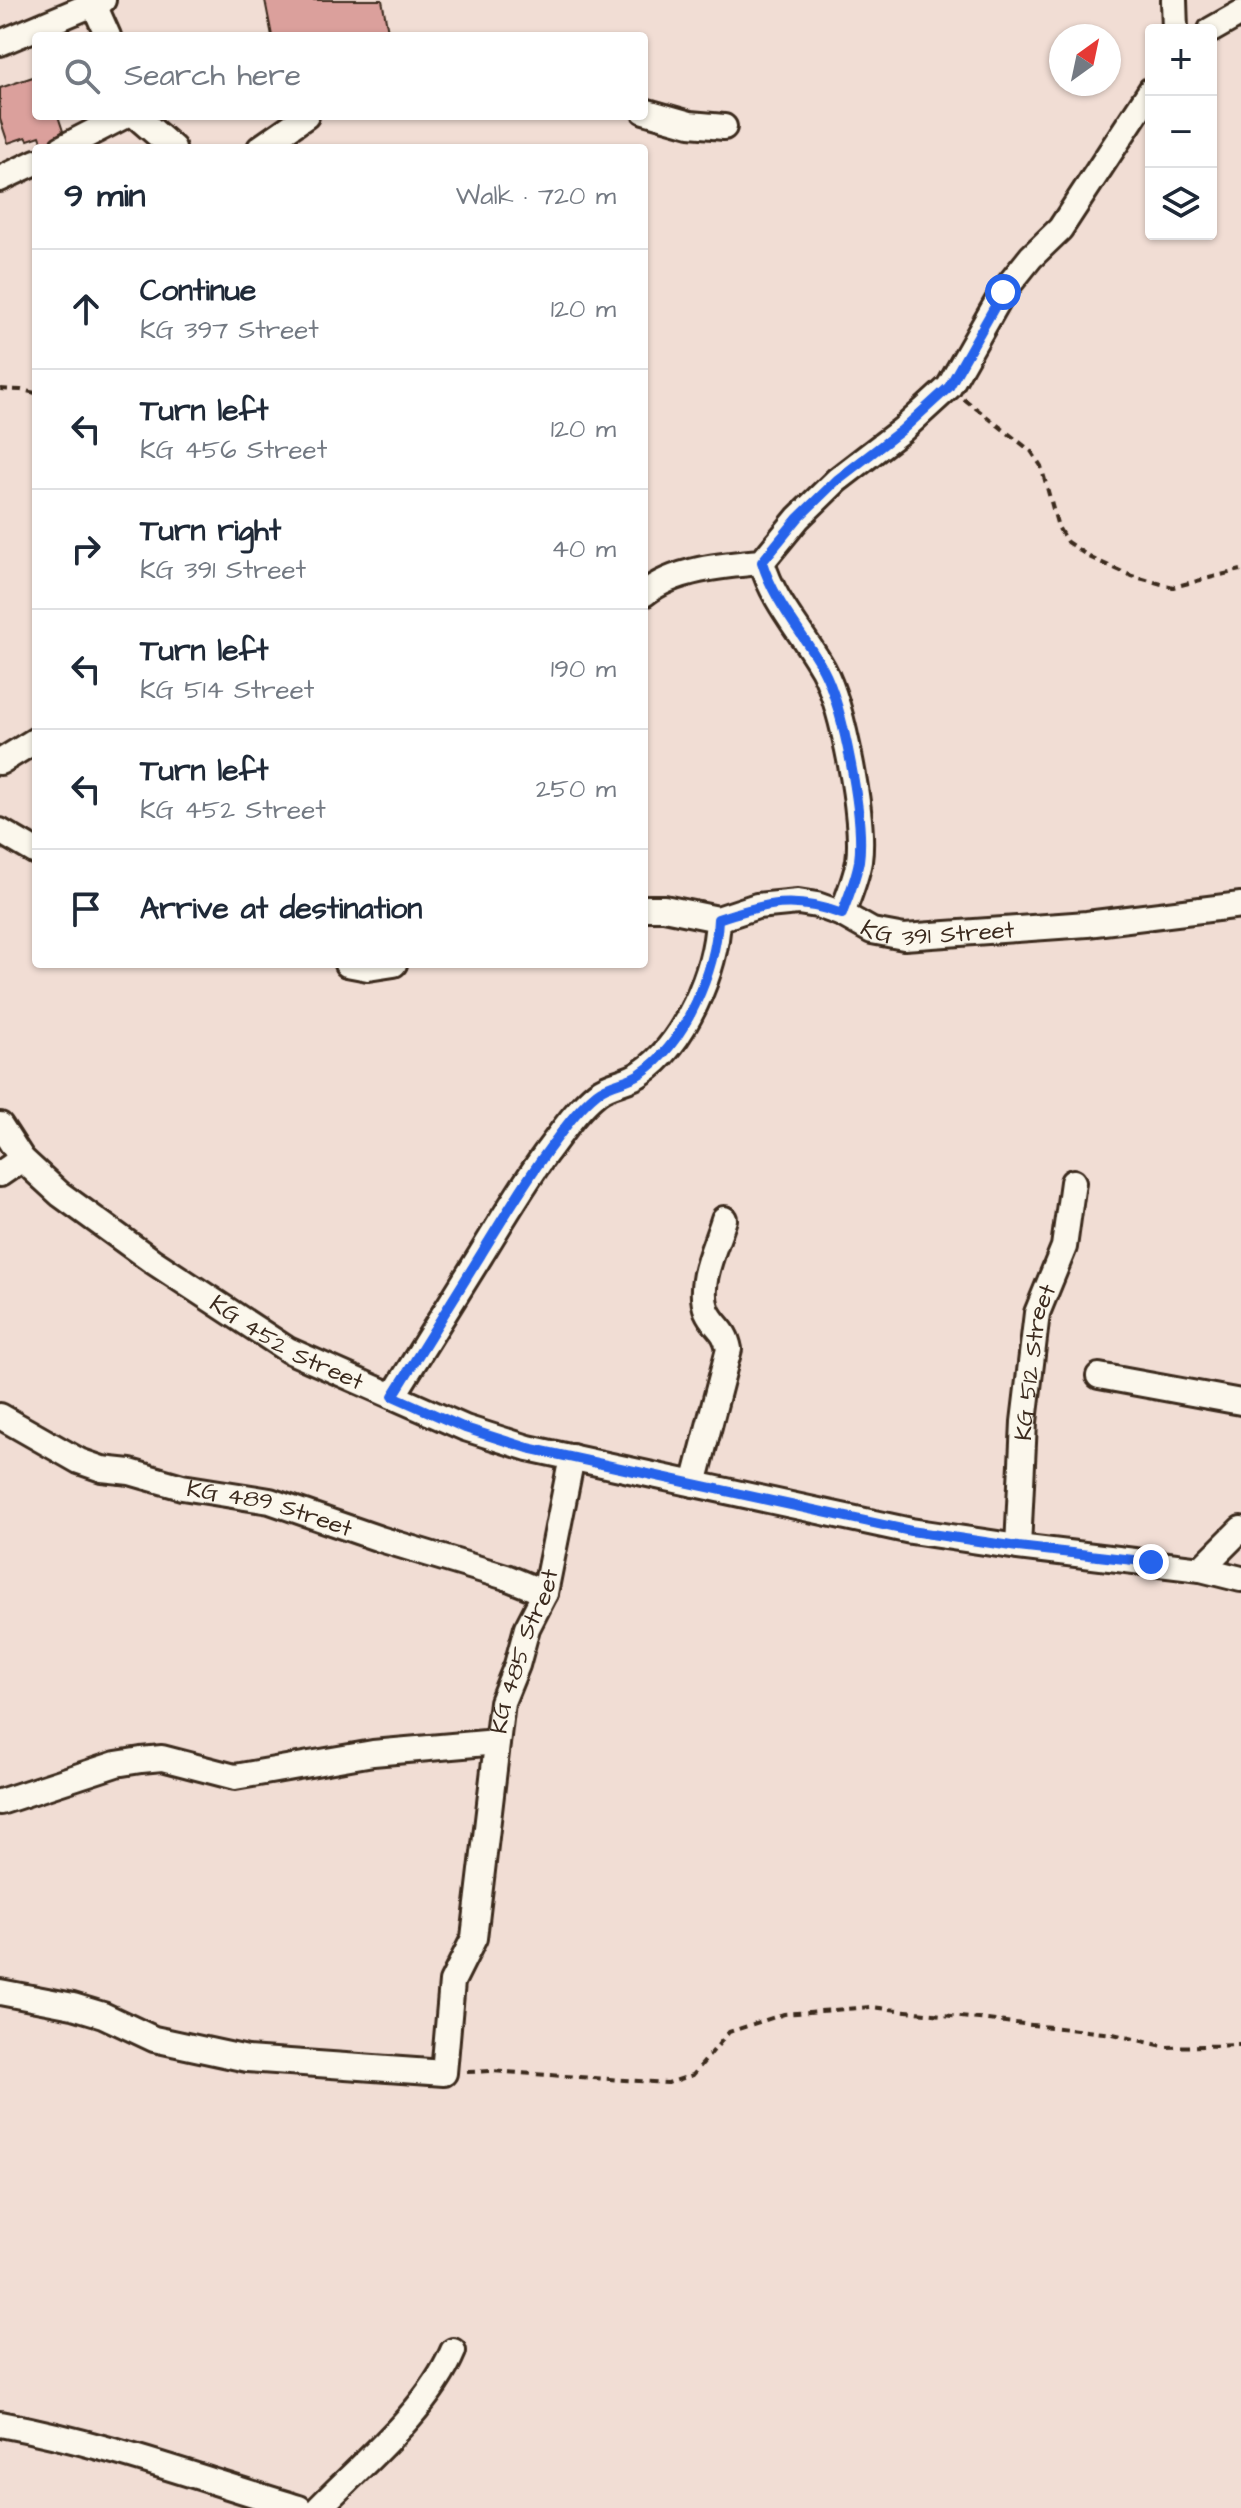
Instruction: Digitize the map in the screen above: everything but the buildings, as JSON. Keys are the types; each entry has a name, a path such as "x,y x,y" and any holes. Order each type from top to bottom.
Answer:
{"street":[{"path":"1174,0 1175,24"},
{"path":"0,43 96,2 107,32"},
{"path":"1217,27 1241,13"},
{"path":"648,591 673,577 762,562 798,518 837,480 902,430 949,387 1003,292 1031,257 1060,229 1147,96"},
{"path":"648,112 690,124 724,127"},
{"path":"70,144 116,120"},
{"path":"141,120 168,144"},
{"path":"266,144 300,120"},
{"path":"0,179 32,164"},
{"path":"762,562 775,596 803,634 825,673 842,721 860,830 859,862 842,914"},
{"path":"0,762 32,742"},
{"path":"0,831 32,850"},
{"name":"KG 391 Street","path":"648,908 664,908 718,919 757,906 798,902 842,914 872,931 904,937 1087,924 1241,905"},
{"path":"393,1396 531,1174 574,1116 613,1083 642,1073 666,1050 686,1021 705,983 717,937 718,919"},
{"name":"KG 452 Street","path":"0,1125 22,1159 60,1194 128,1244 288,1350 465,1428 528,1448 911,1531 1201,1569 1241,1579"},
{"path":"0,1174 22,1159"},
{"name":"KG 512 Street","path":"1018,1547 1024,1422 1037,1313 1064,1247 1073,1182"},
{"path":"694,1484 729,1349 727,1336 708,1315 703,1298 724,1219"},
{"path":"1099,1376 1241,1402"},
{"name":"KG 489 Street","path":"0,1416 79,1461 102,1469 130,1472 182,1487 270,1501 380,1539 506,1577 545,1593"},
{"name":"KG 485 Street","path":"444,2073 452,1982 474,1938 502,1702 527,1628 545,1593 572,1457"},
{"path":"1201,1569 1241,1529"},
{"path":"0,1802 116,1764 141,1760 162,1758 235,1777 373,1753 497,1742"},
{"path":"0,1992 73,2006 103,2015 154,2039 247,2059 444,2073"},
{"path":"319,2508 418,2407 434,2388 453,2351"},
{"path":"0,2424 103,2446 299,2508"}],"path":[{"path":"949,387 1031,451 1041,466 1058,527 1067,542 1091,558 1132,576 1173,587 1241,570"},
{"path":"0,389 32,393"},
{"path":"444,2073 490,2071 668,2083 693,2075 729,2032 784,2014 871,2007 1113,2034 1167,2047 1241,2045"}],"route":[{"path":"1003,292 949,387 902,430 837,480 798,518 762,562 775,596 803,634 825,673 842,721 860,830 859,862 842,914 798,902 757,906 718,919 717,937 705,983 686,1021 666,1050 642,1073 613,1083 574,1116 531,1174 393,1396 465,1428 528,1448 911,1531 1151,1562"}]}
